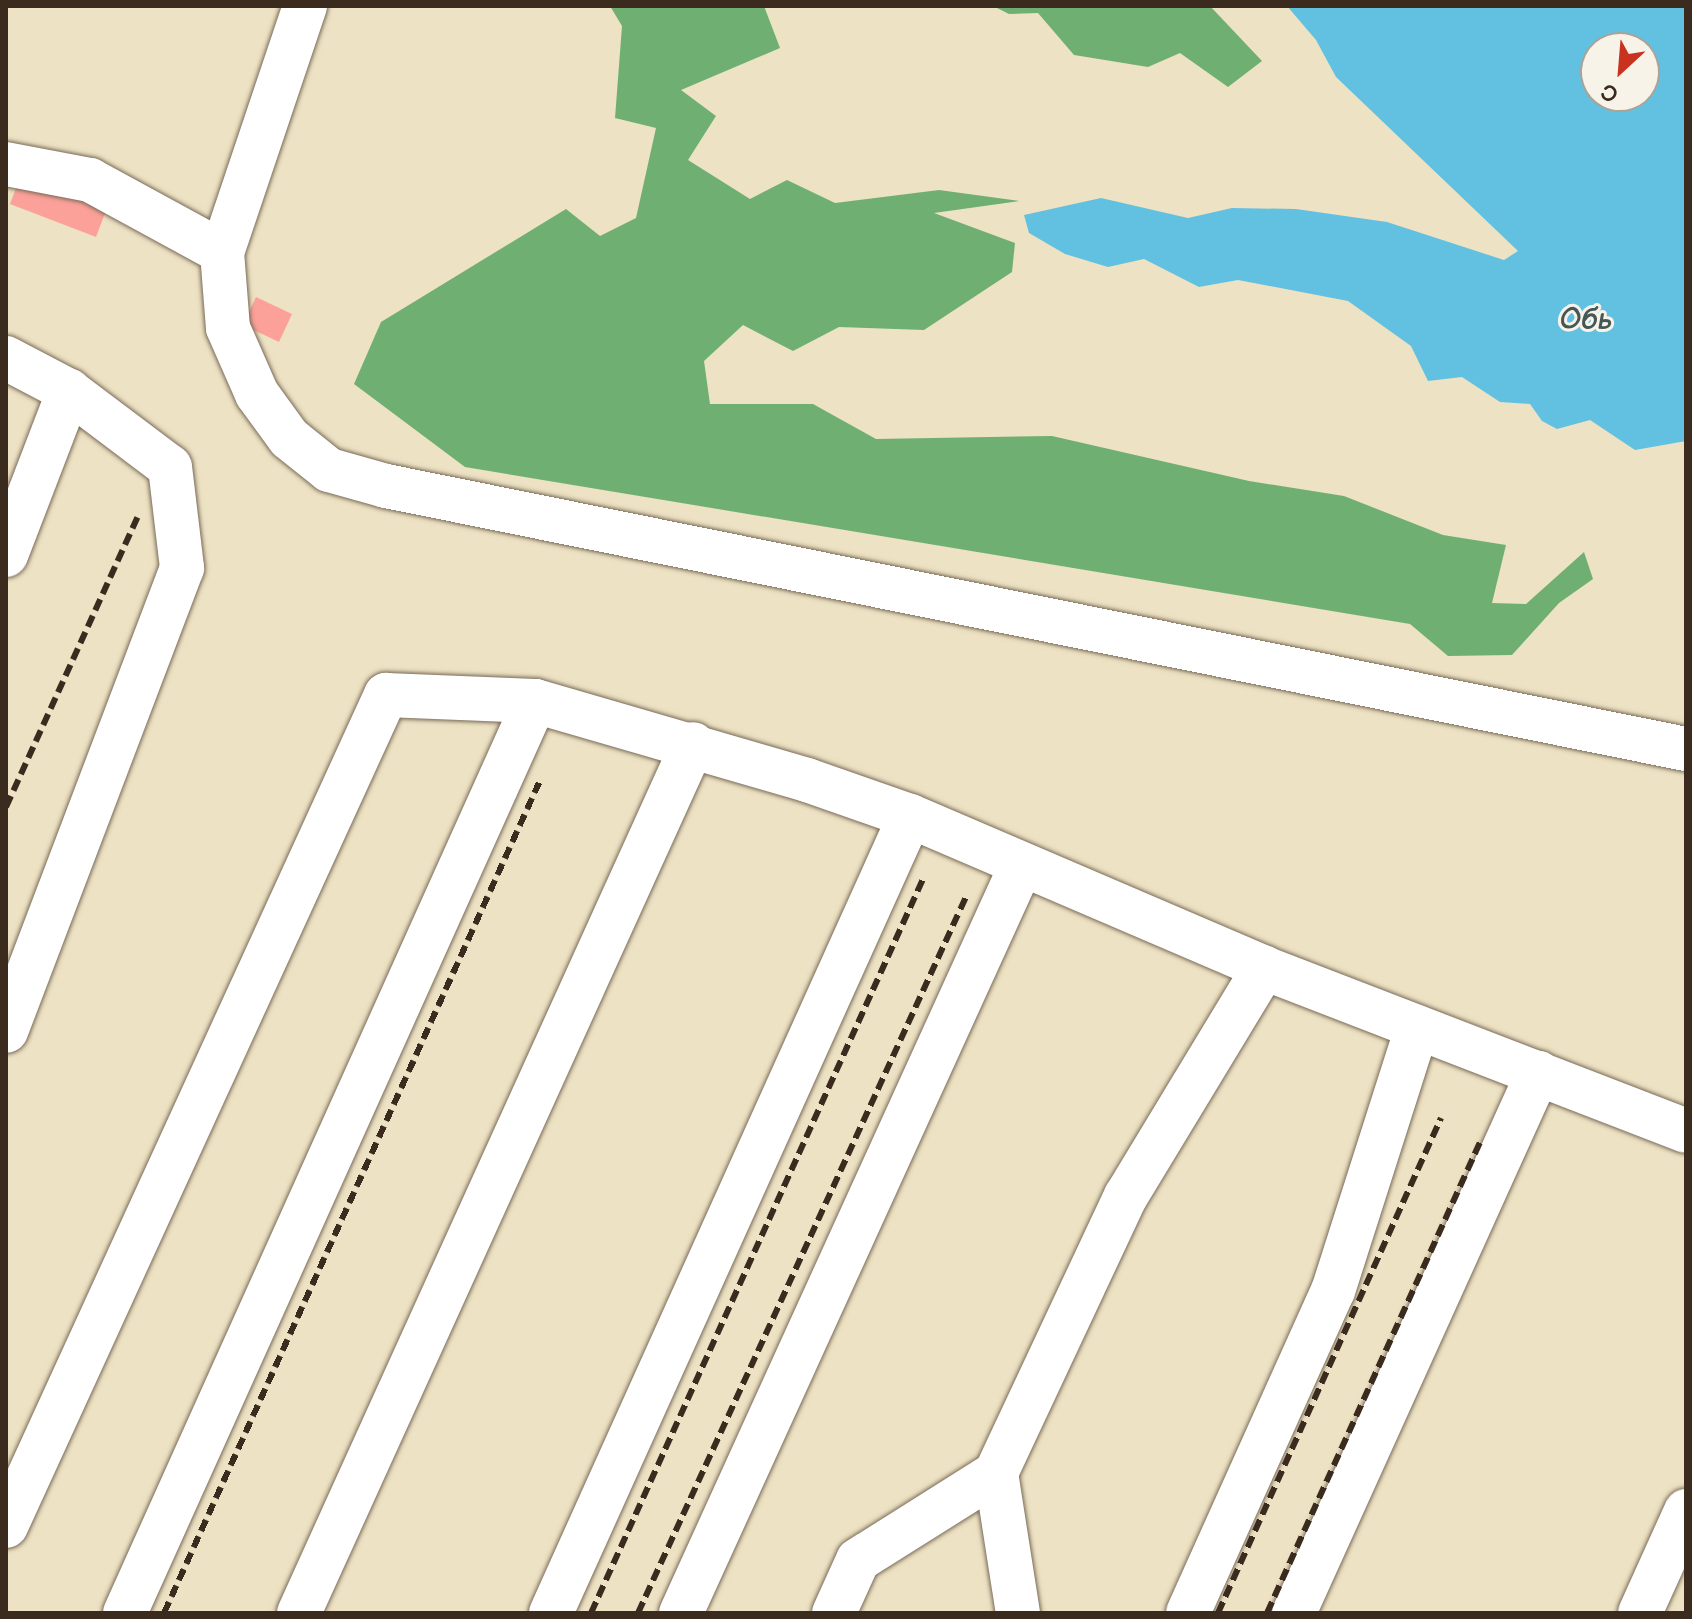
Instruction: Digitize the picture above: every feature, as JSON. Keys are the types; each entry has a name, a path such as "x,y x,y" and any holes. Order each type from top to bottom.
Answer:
{"lane":[{"path":"305,6 222,252 228,328 257,394 289,438 329,470 386,486 1686,749"},
{"path":"6,164 90,180 222,252"},
{"path":"6,358 69,391 170,467 182,568 6,1031"},
{"path":"6,555 69,391"},
{"path":"6,1526 386,695 535,701 693,744 910,816 1020,868 1264,968 1686,1131"},
{"path":"125,1613 535,701"},
{"path":"299,1613 693,744"},
{"path":"551,1613 910,816"},
{"path":"681,1613 1020,868"},
{"path":"834,1613 858,1560 996,1473 1126,1196 1264,968"},
{"path":"1188,1613 1333,1291 1417,1027"},
{"path":"1294,1613 1538,1073"},
{"path":"996,1473 1018,1613"},
{"path":"1640,1613 1686,1511"}],"green space":[{"path":"610,6 764,6 780,48 681,90 716,116 688,160 750,199 787,180 835,203 939,190 1019,201 934,213 1015,243 1012,272 924,330 839,327 793,351 743,325 704,361 710,404 813,404 876,439 1052,436 1249,481 1344,496 1443,535 1506,545 1492,603 1526,604 1584,552 1593,579 1559,603 1512,655 1448,656 1410,624 465,467 354,384 381,322 566,209 600,236 636,218 656,128 615,118 622,26"},
{"path":"993,6 1210,6 1262,61 1228,87 1180,53 1148,67 1074,55 1038,13 1009,14"}],"water":[{"name":"Обь","path":"1287,6 1686,6 1686,441 1635,450 1590,420 1557,429 1542,421 1530,404 1500,402 1462,377 1428,381 1411,346 1348,301 1238,280 1199,287 1144,259 1108,267 1065,254 1029,233 1024,215 1101,198 1188,218 1232,208 1296,209 1387,222 1504,260 1518,251 1336,77 1316,40"}],"building":[{"path":"21,175 107,208 96,237 10,204"},
{"path":"256,297 292,314 279,342 243,325"}],"railway":[{"path":"6,807 140,512"},
{"path":"164,1613 539,783"},
{"path":"591,1613 924,877"},
{"path":"638,1613 966,897"},
{"path":"1218,1613 1441,1118"},
{"path":"1267,1613 1482,1138"}]}
